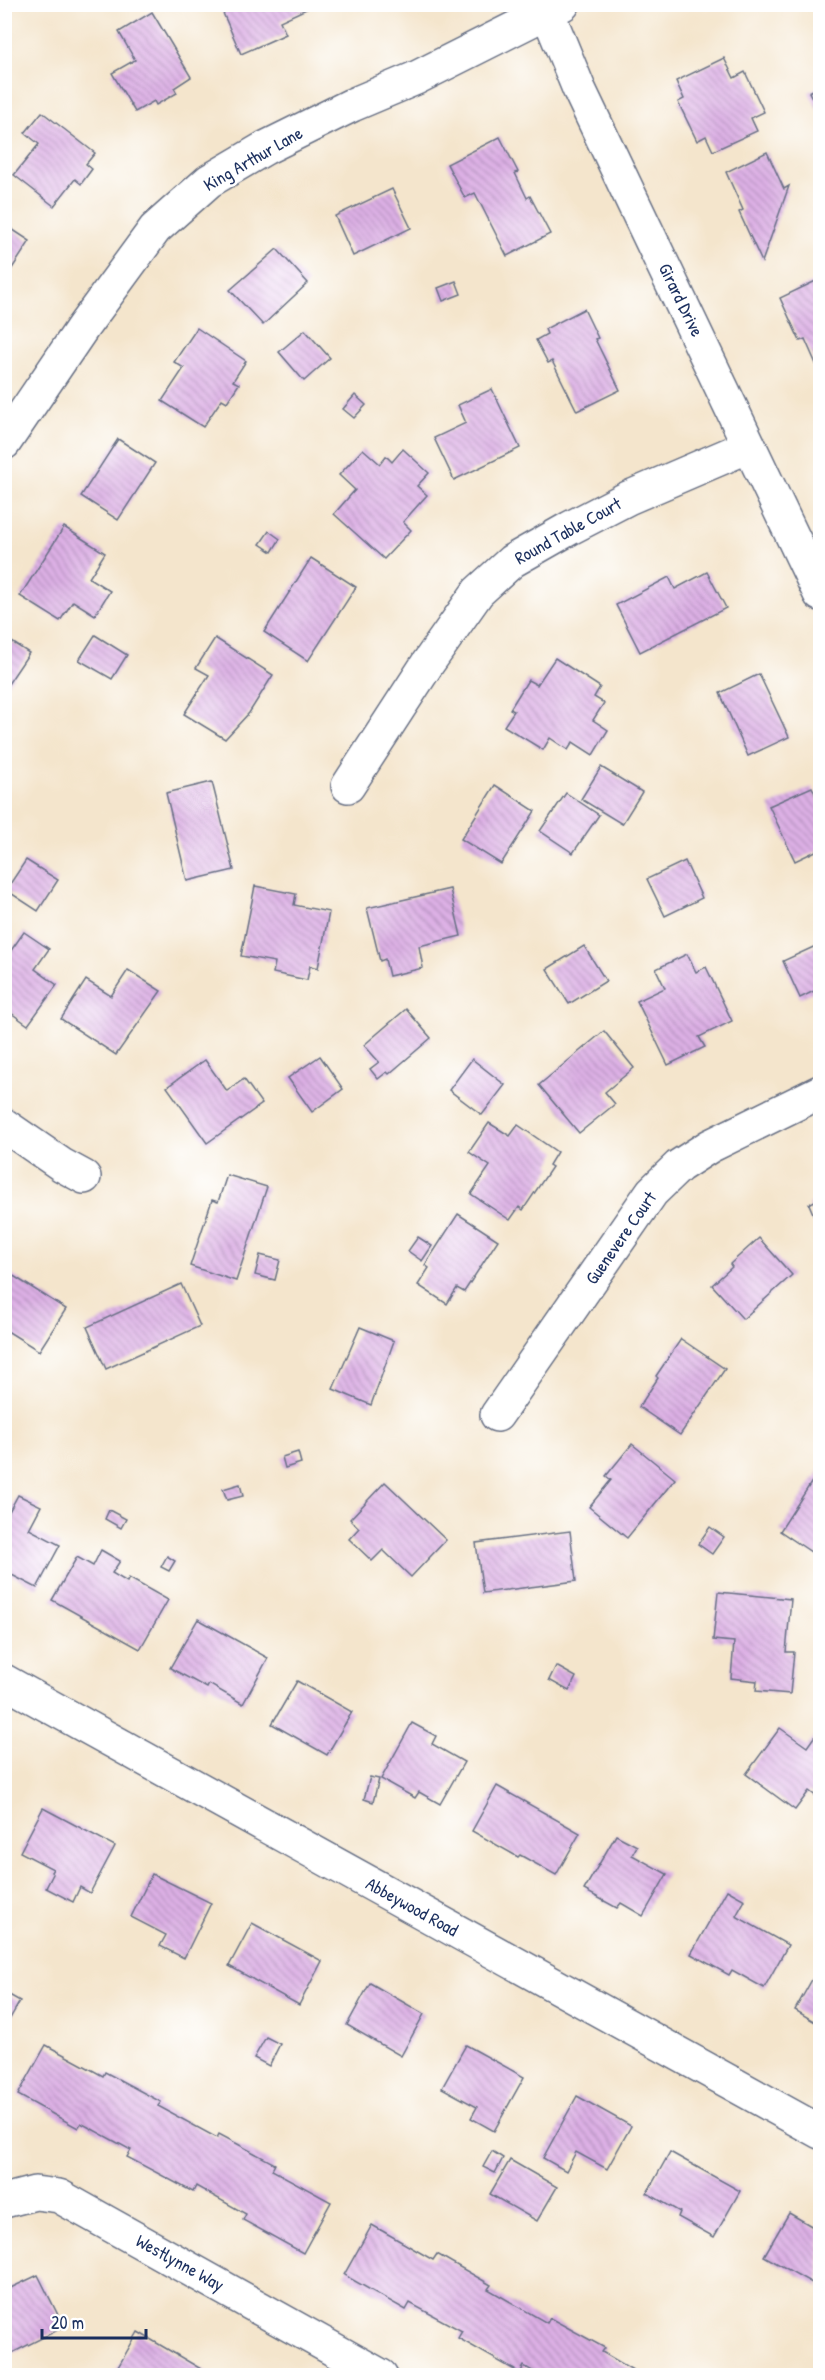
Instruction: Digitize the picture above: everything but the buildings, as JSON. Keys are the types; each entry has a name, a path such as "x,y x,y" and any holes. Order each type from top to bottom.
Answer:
{"street":[{"name":"King Arthur Lane","path":"4,443 83,327 155,229 209,181 265,148 352,105 416,78 551,7"},
{"name":"Girard Drive","path":"551,7 579,89 820,594"},
{"name":"Round Table Court","path":"348,786 428,663 478,592 512,561 628,498 749,446"},
{"name":"Guenevere Court","path":"497,1415 652,1192 679,1166 710,1146 820,1092"},
{"path":"4,1125 62,1165 84,1177"},
{"name":"Abbeywood Road","path":"4,1681 820,2132"},
{"name":"Westlynne Way","path":"4,2200 35,2193 59,2196 381,2376"}]}
